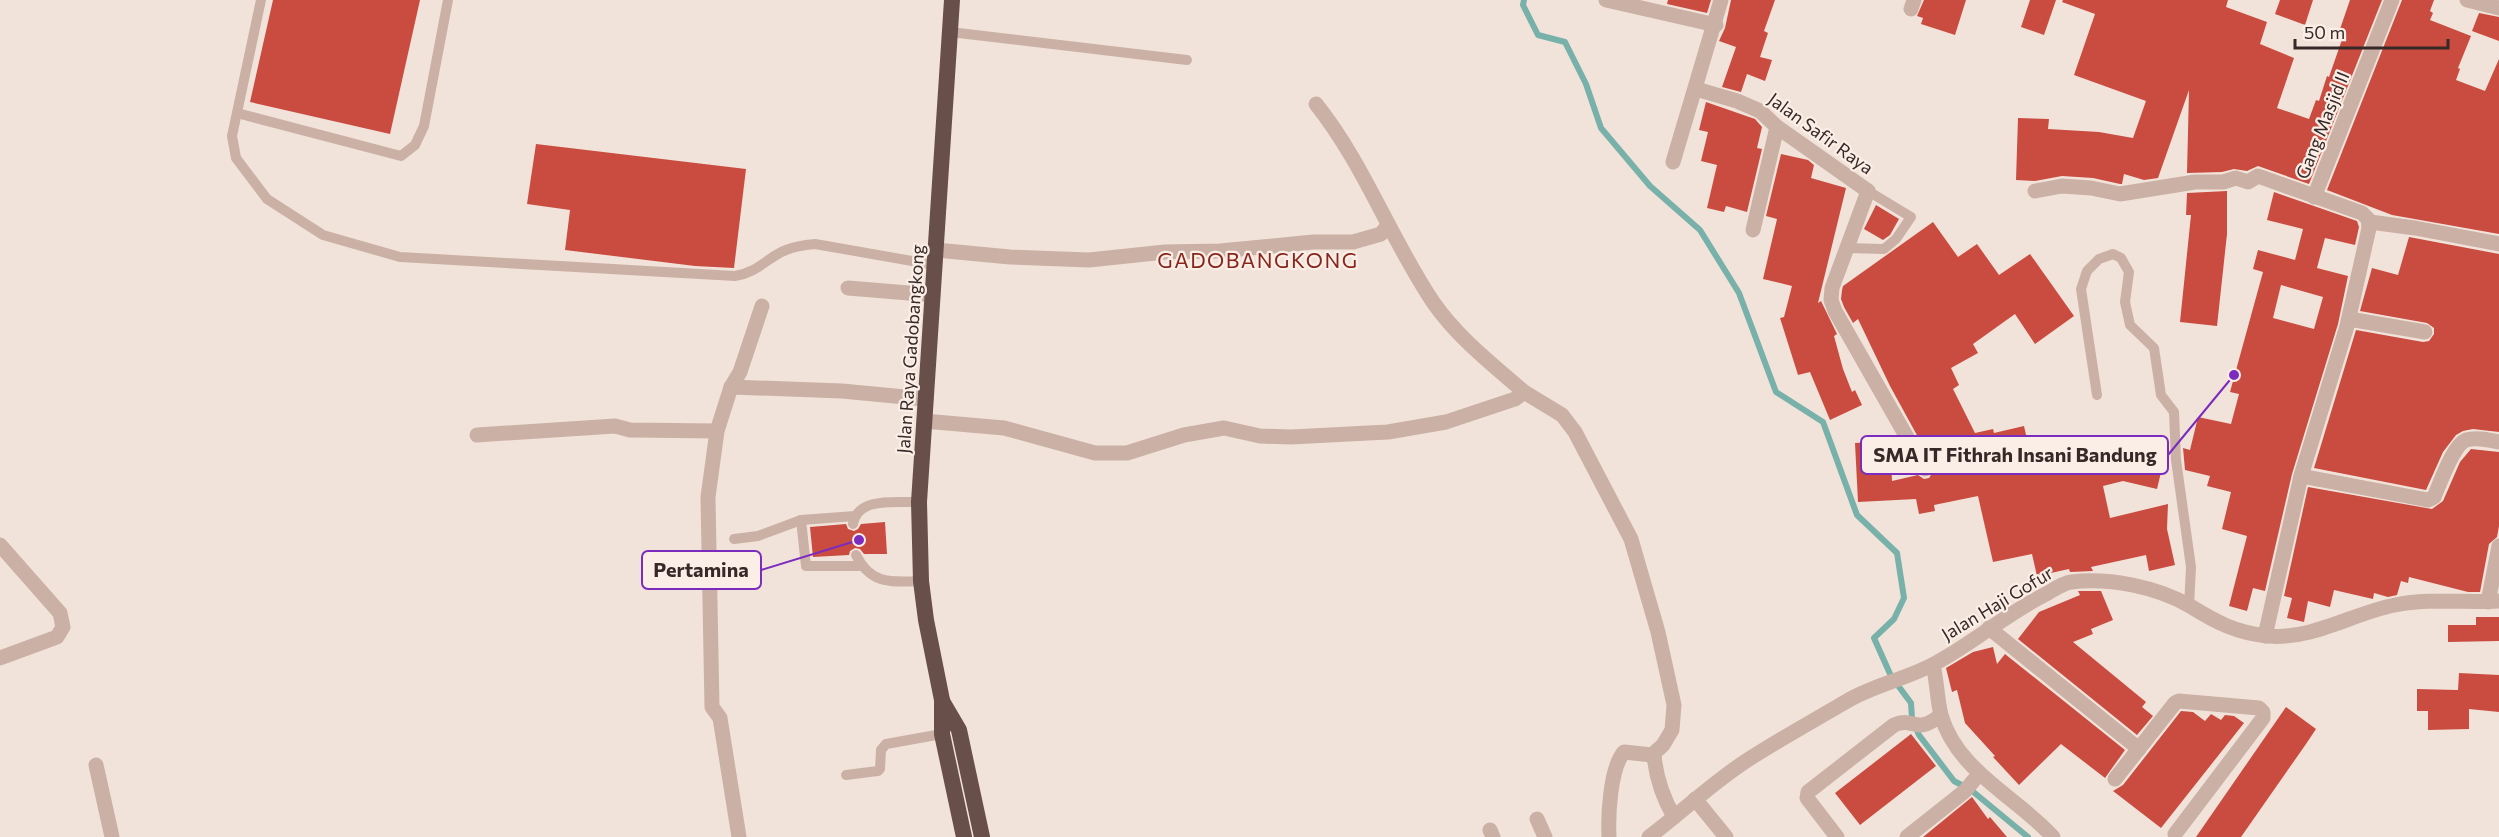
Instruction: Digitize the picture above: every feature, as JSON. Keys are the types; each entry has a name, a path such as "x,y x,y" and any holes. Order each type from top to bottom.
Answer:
{"highway":[{"name":"Jalan Raya Gadobangkong","path":"952,0 919,502 921,581 926,620 942,700 942,734 964,837"},
{"name":"Jalan Raya Gadobangkong","path":"942,700 959,730 981,837"}],"street":[{"path":"1606,0 1716,25"},
{"path":"1673,162 1716,25 1721,0"},
{"name":"Gang Masjid II","path":"2314,197 2392,0"},
{"path":"2477,1 2499,8"},
{"name":"Jalan Safir Raya","path":"1696,89 1737,101 1760,111 1777,128 1868,191 1832,288 1832,300 1835,311 1925,469"},
{"path":"1316,104 1327,117 1369,187 1432,301 1450,325 1524,392 1562,415 1575,432 1631,539 1661,641 1674,705 1672,730 1654,755 1661,791 1674,817"},
{"path":"1753,230 1777,128"},
{"path":"2035,191 2062,186 2091,188 2120,194 2195,182 2223,182 2236,178 2248,182 2258,176 2362,213 2370,222 2499,244"},
{"path":"2265,636 2301,476 2349,319 2370,222"},
{"path":"936,257 1089,260 1165,252 1220,252 1285,244 1353,242 1381,234 1388,225"},
{"path":"849,288 933,295"},
{"path":"739,837 720,717 712,707 708,497 717,431 762,306"},
{"path":"2349,319 2425,332"},
{"path":"731,387 831,390 926,399"},
{"path":"924,421 1004,428 1095,453 1127,453 1184,435 1224,428 1260,436 1292,437 1388,432 1446,422 1515,399 1524,392"},
{"path":"477,435 615,426 630,430 717,431"},
{"path":"2301,476 2428,500 2434,497 2457,447 2465,441 2477,439 2499,442"},
{"path":"0,545 60,613 63,627 57,637 0,658"},
{"path":"2494,602 2499,546"},
{"name":"Jalan Haji Gofur","path":"1695,799 1744,762 1848,700 1933,664 2034,600 2069,582 2104,581 2129,585 2158,593 2189,606 2216,622 2265,636 2284,637 2306,633 2396,605 2426,602 2494,602"},
{"path":"1989,628 2139,749"},
{"path":"1933,664 1941,715 1972,782 2036,832 2053,837"},
{"path":"2115,779 2175,703 2180,701 2259,708 2263,712 2263,718 2175,834"},
{"path":"1837,837 1807,798 1808,792 1894,725 1903,723 1922,727 1941,715"},
{"path":"1610,837 1608,818 1617,767 1622,753 1654,755"},
{"path":"96,765 112,837"},
{"path":"1907,837 1972,782"},
{"path":"1649,837 1695,799 1726,837"},
{"path":"1537,819 1545,837"}],"lane":[{"path":"261,0 232,136 236,158 267,199 323,235 400,257 735,276 750,273 784,250 798,245 815,244 936,257"},
{"path":"237,113 401,156 415,145 424,126 448,0"},
{"path":"950,32 1187,60"},
{"path":"1846,248 1884,249 1896,239 1911,217 1868,191"},
{"path":"2097,395 2081,290 2086,271 2098,259 2113,254 2121,258 2129,272 2125,302 2130,325 2154,348 2161,395 2174,412 2176,460 2191,567 2189,606"},
{"path":"734,540 758,536 801,520 854,520 861,508 870,504 919,502"},
{"path":"801,520 806,566 862,566"},
{"path":"856,555 871,576 894,582 921,581"},
{"path":"846,775 878,771 881,750 886,744 942,734"}],"building":[{"path":"273,0 420,0 390,134 250,102"},
{"path":"1668,0 1711,0 1707,13 1667,4"},
{"path":"1731,0 1775,0 1764,31 1768,33 1760,57 1772,60 1765,81 1747,74 1741,92 1722,87 1736,47 1719,41 1725,28"},
{"path":"1924,0 1966,0 1955,35 1921,24 1923,18 1917,16"},
{"path":"2030,0 2056,0 2044,35 2021,27"},
{"path":"2063,0 2228,0 2226,7 2267,22 2260,44 2294,58 2277,108 2309,119 2316,100 2319,101 2327,76 2329,77 2345,31 2340,29 2350,0 2382,0 2309,184 2258,166 2247,171 2234,169 2222,172 2187,173 2189,90 2158,178 2144,180 2124,174 2122,184 2093,178 2062,176 2035,181 2016,180 2018,118 2049,119 2048,129 2099,132 2133,138 2146,101 2074,75 2095,14 2062,2"},
{"path":"2280,0 2313,0 2305,25 2275,14"},
{"path":"2402,0 2434,0 2430,20 2471,36 2458,68 2460,69 2456,80 2485,91 2499,59 2499,234 2392,215 2327,190"},
{"path":"2479,13 2499,17 2499,41 2472,31"},
{"path":"1706,102 1755,119 1762,127 1757,148 1762,149 1747,212 1726,206 1724,212 1707,208 1717,165 1701,161 1708,132 1699,130"},
{"path":"536,144 746,169 734,268 695,266 565,250 570,210 527,204"},
{"path":"1781,154 1808,160 1814,165 1811,178 1846,188 1818,303 1821,301 1837,334 1834,336 1843,369 1852,392 1855,390 1862,405 1830,420 1810,372 1798,375 1780,318 1784,317 1792,286 1763,279 1777,219 1766,216"},
{"path":"2227,191 2227,234 2217,326 2180,322 2191,215 2186,215 2187,193"},
{"path":"2274,192 2357,221 2359,227 2355,245 2325,238 2317,268 2348,276 2338,324 2292,474 2265,591 2253,588 2247,611 2229,606 2247,536 2222,529 2231,492 2207,486 2210,476 2185,470 2183,448 2190,450 2198,417 2231,424 2239,394 2230,392 2263,272 2253,269 2258,250 2295,260 2303,229 2267,220","holes":["2281,285 2323,297 2314,329 2273,318"]},
{"path":"1876,205 1899,219 1890,235 1883,240 1864,229"},
{"path":"1933,222 1958,257 1977,244 1999,275 2030,254 2074,316 2035,344 2015,314 1973,344 1978,353 1951,368 1959,385 1953,389 1975,433 1993,429 1994,433 2024,426 2031,457 2035,456 2040,475 2124,456 2128,436 2168,445 2169,466 2163,464 2157,489 2123,481 2103,486 2110,518 2168,504 2167,529 2175,565 2149,571 2146,555 2091,567 2093,571 2070,572 2069,569 2037,576 2032,554 1993,562 1978,496 1934,505 1935,511 1919,514 1916,499 1858,502 1855,443 1890,441 1892,481 1918,475 1924,479 1929,478 1935,468 1890,386 1858,319 1853,323 1844,307 1841,299 1843,286"},
{"path":"2409,237 2499,254 2499,432 2473,429 2456,435 2443,452 2426,490 2314,468 2356,330 2423,342 2429,341 2434,334 2434,328 2427,323 2360,311 2372,268 2398,275"},
{"path":"2471,449 2499,452 2499,526 2497,537 2489,544 2480,592 2468,592 2409,577 2408,583 2401,581 2397,595 2388,597 2374,593 2373,599 2334,590 2330,607 2308,601 2304,622 2287,618 2292,598 2284,596 2308,487 2432,509 2443,501 2460,462"},
{"path":"885,522 887,554 864,554 860,549 855,548 850,551 849,555 813,557 810,527 846,524 848,529 854,531 861,524"},
{"path":"2078,591 2101,591 2113,620 2091,629 2093,634 2073,642 2146,702 2142,707 2153,716 2137,735 2018,639 2039,612 2080,595"},
{"path":"2476,617 2499,617 2499,641 2448,642 2448,625 2476,625"},
{"path":"1993,647 1997,664 2005,654 2125,750 2105,778 2061,744 2019,785 1993,757 1995,756 1965,723 1957,690 1952,692 1946,668 1973,652"},
{"path":"2459,673 2499,675 2499,712 2469,709 2469,729 2428,730 2428,711 2417,711 2417,689 2458,690"},
{"path":"2286,707 2316,729 2306,744 2241,837 2196,837"},
{"path":"2181,711 2193,712 2205,721 2211,714 2221,720 2225,715 2234,716 2244,723 2161,828 2113,791 2123,785"},
{"path":"1911,734 1936,766 1860,825 1835,793"},
{"path":"1972,797 1988,819 1990,817 2007,837 1923,837"}],"waterway":[{"path":"1524,0 1523,5 1538,35 1565,42 1586,84 1601,128 1650,186 1700,230 1739,293 1776,392 1823,422 1857,515 1897,553 1904,598 1894,619 1874,638 1891,676 1911,703 1912,718 1919,735 1954,781 1971,790 2028,837"}],"place":[{"name":"SMA IT Fithrah Insani Bandung","path":"2234,375"},
{"name":"Pertamina","path":"859,540"}],"district":[{"name":"GADOBANGKONG","path":"1258,259"}]}
